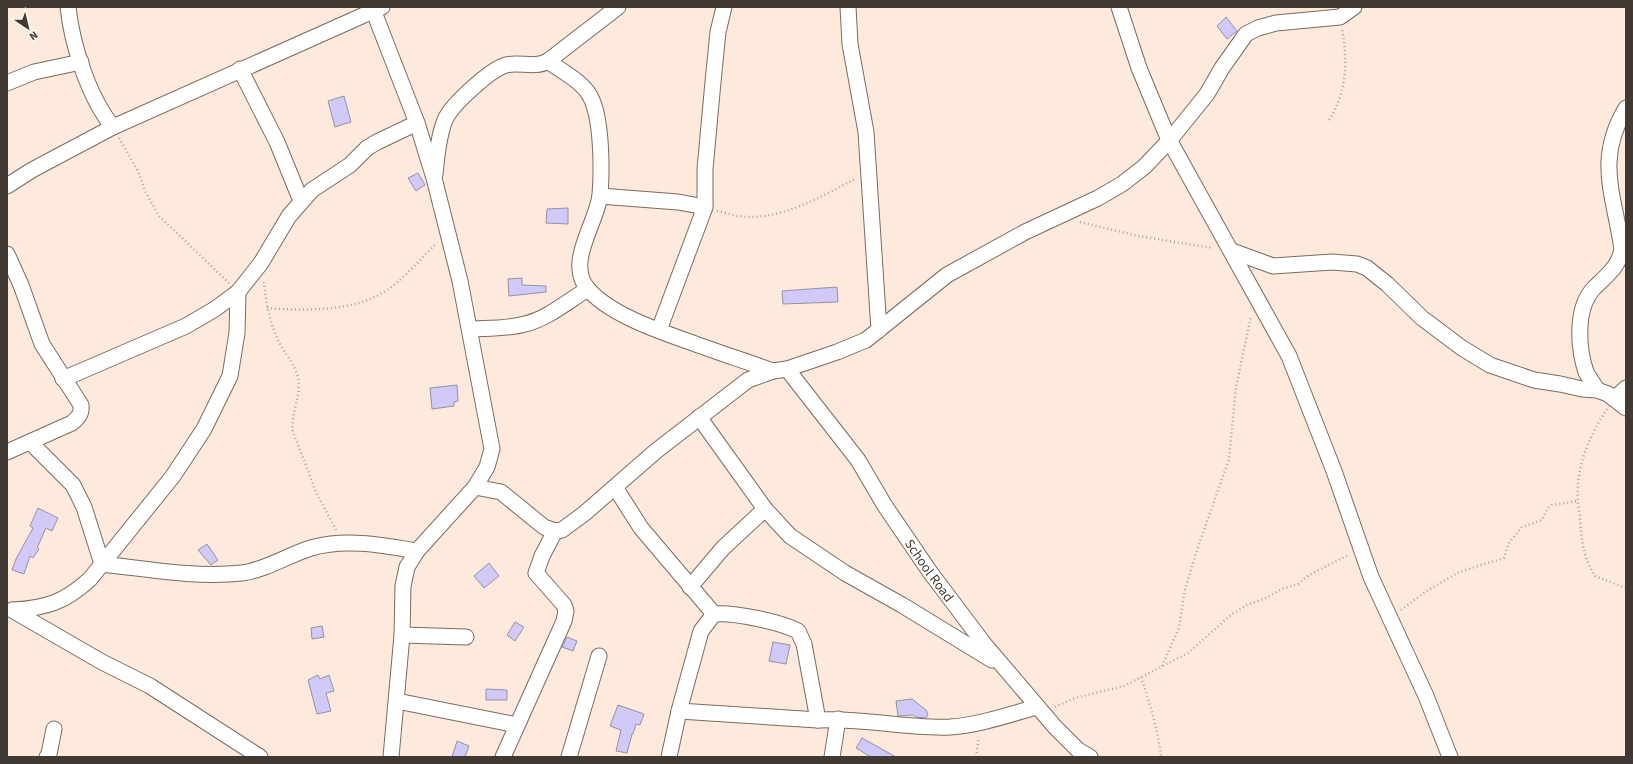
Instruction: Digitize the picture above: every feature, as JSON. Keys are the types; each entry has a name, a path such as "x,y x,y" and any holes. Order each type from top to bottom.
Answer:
{"street":[{"path":"68,7 81,62 102,113 113,127"},
{"path":"434,178 440,133 445,118 475,86 505,65 537,65 548,62 618,7"},
{"path":"659,330 705,207 705,169 713,82 718,32 724,7"},
{"path":"848,7 850,44 862,102 869,173 870,217 879,330"},
{"path":"1119,7 1139,68 1169,141 1232,251 1289,356 1371,577 1426,696 1450,757"},
{"path":"1309,19 1320,7"},
{"path":"475,487 502,492 544,527 555,531 562,530 570,525 656,451 748,380 837,352 866,340 947,275 1024,232 1098,198 1122,184 1149,162 1169,141 1207,94 1226,62 1246,34 1258,28 1276,23 1340,17 1354,7"},
{"path":"7,186 32,170 113,127 376,8 417,123 434,178 460,281 492,449 487,467 475,487 417,551 407,567 403,586 402,635 391,757"},
{"path":"7,83 34,72 81,62"},
{"path":"548,62 574,80 590,95 596,109 600,130 600,196 580,257 579,274 588,289 610,307 634,320 659,330 780,370"},
{"path":"240,69 277,142 301,201"},
{"path":"1597,390 1584,365 1580,326 1584,304 1592,289 1606,277 1620,259 1622,249 1608,169 1609,149 1620,118 1626,108"},
{"path":"96,137 102,113"},
{"path":"63,379 186,326 215,309 238,292 261,263 289,216 312,190 350,165 367,148 417,123"},
{"path":"600,196 678,202 705,207"},
{"path":"1232,251 1273,266 1332,262 1357,264 1367,268 1387,284 1422,318 1462,348 1490,365 1534,380 1582,389 1597,390 1608,394 1620,404 1626,388"},
{"path":"7,254 21,285 42,344 81,406 81,412 72,423 7,452"},
{"path":"470,329 511,327 526,324 541,318 588,289"},
{"path":"10,608 40,608 55,603 80,588 102,564 172,476 207,422 230,376 237,333 238,292"},
{"name":"School Road","path":"780,370 858,460 885,506 930,572 1004,668 1039,710 1078,750 1090,757"},
{"path":"699,417 733,461 765,509 790,536 845,574 909,609 1004,668"},
{"path":"30,442 73,485 84,507 102,564"},
{"path":"615,487 641,528 714,614"},
{"path":"690,587 724,548 765,509"},
{"path":"503,757 564,621 566,611 564,605 536,573 542,556 555,531"},
{"path":"102,564 182,573 217,575 244,573 312,548 344,544 363,542 417,551"},
{"path":"10,608 102,662 150,686 260,757"},
{"path":"669,757 679,711 701,631 714,614 724,613 798,631 804,644 818,720"},
{"path":"402,635 466,637"},
{"path":"572,756 599,656"},
{"path":"397,701 517,725"},
{"path":"679,711 818,720 838,719 950,727 981,723 1039,710"},
{"path":"832,757 838,719"},
{"path":"47,757 49,754 54,728"}],"path":[{"path":"1328,120 1338,107 1347,68 1346,47 1340,17"},
{"path":"113,127 127,150 151,203 159,216 238,292"},
{"path":"705,207 738,216 756,217 776,214 810,202 869,173"},
{"path":"1058,217 1138,236 1232,251"},
{"path":"267,308 300,311 368,301 387,290 447,233"},
{"path":"261,263 267,308 280,343 298,377 299,395 292,423 293,432 316,492 344,544"},
{"path":"1162,666 1179,628 1185,590 1198,547 1229,459 1236,387 1251,314"},
{"path":"1620,404 1600,420 1584,453 1581,467 1578,501 1583,552 1590,568 1595,576 1626,588"},
{"path":"1390,616 1411,603 1424,592 1459,572 1504,558 1509,543 1522,527 1542,520 1548,508 1552,504 1578,501"},
{"path":"1039,710 1076,698 1124,686 1196,648 1232,614 1247,605 1266,598 1282,588 1298,584 1309,575 1361,547"},
{"path":"1141,677 1159,736 1161,757"},
{"path":"976,757 981,723"}],"building":[{"path":"1226,17 1237,31 1227,39 1217,26"},
{"path":"344,96 351,122 335,127 328,101"},
{"path":"418,173 425,185 416,191 408,178"},
{"path":"568,208 568,224 546,223 547,209"},
{"path":"522,278 522,285 546,286 546,292 509,296 508,279"},
{"path":"837,287 838,302 783,304 782,291"},
{"path":"457,385 458,401 454,402 454,406 432,409 430,388"},
{"path":"38,508 58,518 52,531 46,528 37,548 39,549 33,558 30,556 24,574 12,570 16,559 33,528 30,526"},
{"path":"207,544 218,560 211,565 198,550"},
{"path":"489,563 499,576 484,588 474,576"},
{"path":"515,622 524,627 515,641 507,635"},
{"path":"322,626 324,637 312,639 311,628"},
{"path":"567,637 577,641 573,651 562,647"},
{"path":"773,642 790,645 786,664 769,661"},
{"path":"318,675 320,679 329,675 334,691 326,693 331,711 317,714 308,680"},
{"path":"486,689 507,690 507,700 486,700"},
{"path":"912,699 926,710 928,714 926,718 916,717 913,715 898,716 896,701"},
{"path":"618,705 644,714 640,725 636,724 627,753 616,751 621,730 610,726"},
{"path":"862,738 896,757 871,757 856,748"},
{"path":"457,741 469,746 465,757 452,757"}]}
